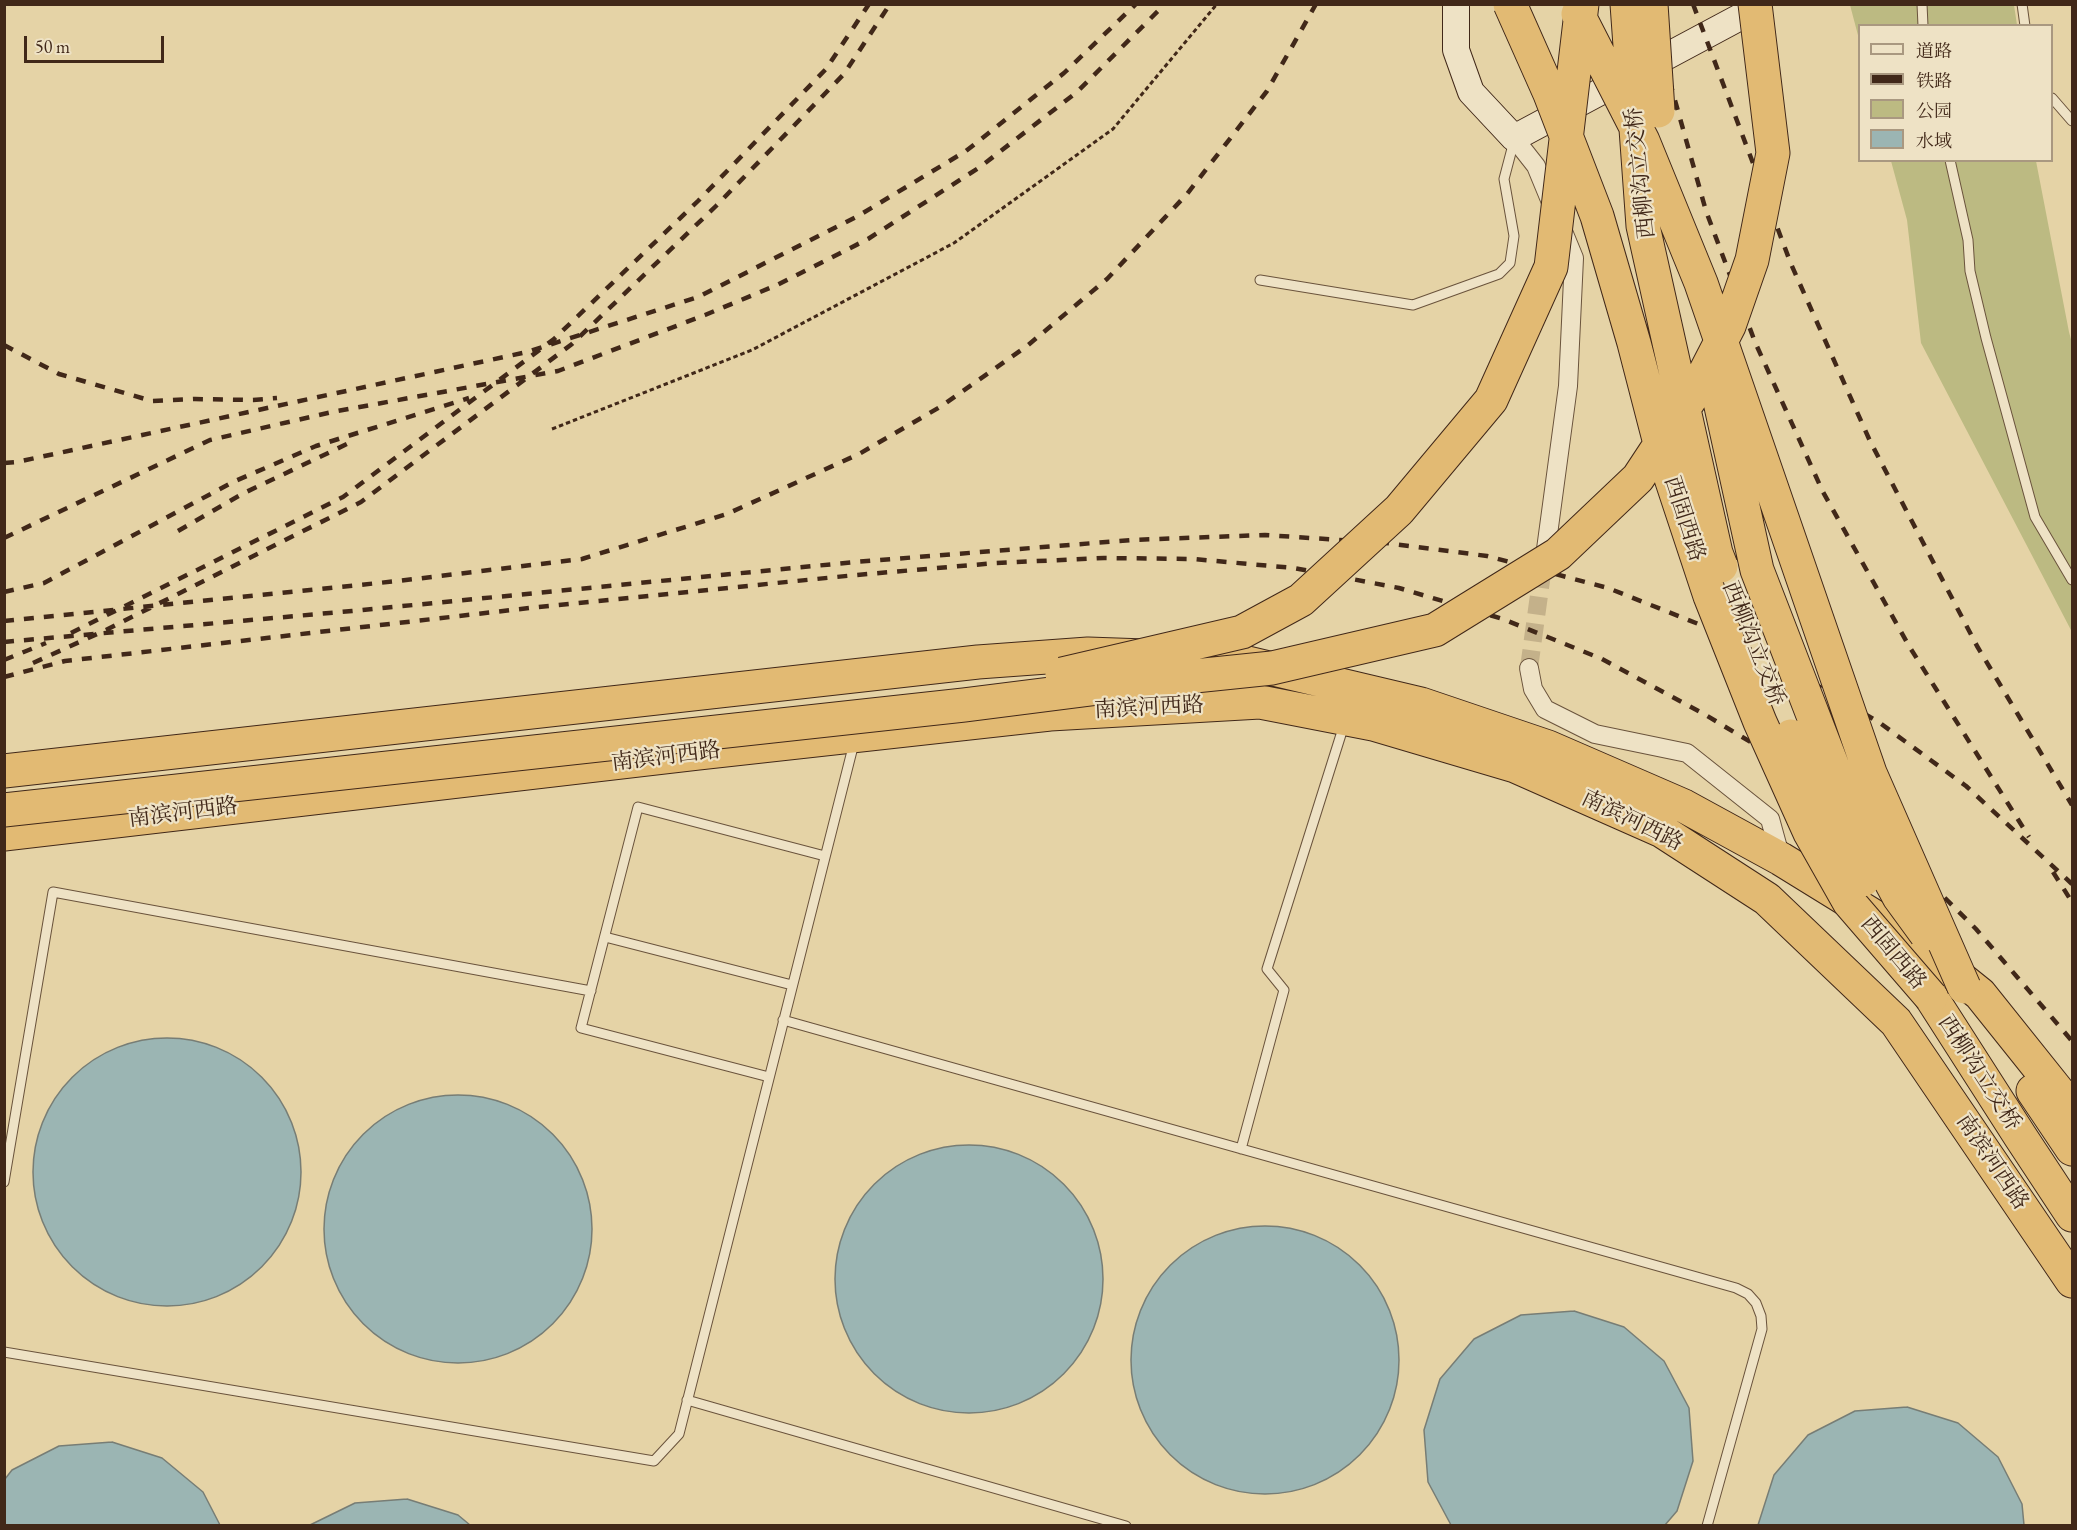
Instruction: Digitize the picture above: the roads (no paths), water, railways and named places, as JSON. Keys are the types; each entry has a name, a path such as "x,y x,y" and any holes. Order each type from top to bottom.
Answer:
{"highway":[{"name":"西固西路","path":"1510,4 1550,94 1597,216 1634,343 1662,451 1710,596 1760,722 1810,833 1849,902 1931,997"},
{"name":"西固西路","path":"1572,4 1643,141 1701,283 1870,773 1964,987"},
{"path":"4,792 962,683 1061,674 1242,632 1301,600 1398,510 1491,400 1551,267 1582,4"},
{"name":"西柳沟立交桥","path":"1627,4 1643,226 1716,553 1765,677 1836,831 1931,997 2019,1136 2073,1215"},
{"name":"西柳沟立交桥","path":"1651,4 1660,145 1757,570 1843,793 1899,897 1964,987 2073,1149"},
{"path":"4,810 964,705 1272,668 1434,630 1558,554 1638,478 1696,390 1729,326 1752,260 1773,153 1755,4"},
{"name":"南滨河西路","path":"4,771 978,663 1088,654 1231,659 1421,704 1548,747 1684,806 1781,859 1914,941 1980,994 2073,1109"},
{"name":"南滨河西路","path":"4,834 1050,714 1260,702 1347,718 1526,770 1662,831 1767,899 1896,1022 2073,1281"}],"street":[{"path":"1456,4 1456,50 1471,92 1514,138 1536,166 1574,258 1568,386 1543,566"},
{"path":"1514,138 1742,16 1755,4"},
{"path":"1529,668 1533,689 1545,709 1595,734 1687,753 1770,819 1781,859"}],"lane":[{"path":"1922,4 1923,24"},
{"path":"2022,4 2025,24"},
{"path":"2053,99 2073,121"},
{"path":"1260,280 1413,305 1499,274 1510,263 1514,237 1504,179 1514,138"},
{"path":"1950,162 1968,240 1970,271 2035,517 2073,580"},
{"path":"1241,1149 1284,990 1267,969 1347,718"},
{"path":"4,1352 654,1461 679,1434 856,735"},
{"path":"769,1077 581,1028 638,807 825,856"},
{"path":"4,1182 54,892 591,991"},
{"path":"605,937 792,985"},
{"path":"783,1020 1736,1288 1748,1294 1756,1304 1761,1316 1762,1329 1707,1526"},
{"path":"687,1400 1126,1526"}],"water":[{"path":"167,1038 206,1044 230,1054 262,1077 285,1109 295,1133 301,1172 295,1211 285,1235 262,1267 230,1290 206,1300 167,1306 128,1300 104,1290 72,1267 49,1235 39,1211 33,1172 39,1133 49,1109 72,1077 104,1054 128,1044"},
{"path":"458,1095 484,1098 509,1105 532,1118 553,1134 569,1155 582,1178 589,1203 592,1229 589,1255 582,1280 569,1303 553,1324 532,1340 509,1353 484,1360 458,1363 432,1360 407,1353 384,1340 363,1324 347,1303 334,1280 327,1255 324,1229 327,1203 334,1178 347,1155 363,1134 384,1118 407,1105 432,1098"},
{"path":"969,1145 995,1148 1020,1155 1043,1168 1064,1184 1080,1205 1093,1228 1100,1253 1103,1279 1100,1305 1093,1330 1080,1353 1064,1374 1043,1390 1020,1403 995,1410 969,1413 943,1410 918,1403 895,1390 874,1374 858,1353 845,1330 838,1305 835,1279 838,1253 845,1228 858,1205 874,1184 895,1168 918,1155 943,1148"},
{"path":"1265,1226 1304,1232 1328,1242 1360,1265 1383,1297 1393,1321 1399,1360 1393,1399 1383,1423 1360,1455 1328,1478 1304,1488 1265,1494 1226,1488 1202,1478 1170,1455 1147,1423 1137,1399 1131,1360 1137,1321 1147,1297 1170,1265 1202,1242 1226,1232"},
{"path":"1574,1311 1624,1327 1664,1361 1689,1408 1693,1461 1677,1511 1665,1525 1451,1525 1428,1482 1424,1430 1440,1379 1474,1339 1521,1315"},
{"path":"1907,1407 1958,1423 1998,1457 2022,1504 2024,1525 1758,1525 1774,1475 1808,1435 1855,1411"},
{"path":"112,1442 162,1458 203,1492 220,1525 5,1525 5,1479 12,1470 59,1446"},
{"path":"407,1499 458,1515 470,1525 310,1525 355,1503"}],"tunnel":[{"path":"1529,668 1543,566"}],"railway":[{"path":"71,633 343,497 554,339 698,201 826,69 869,4"},
{"path":"33,663 106,630 361,502 572,344 716,206 844,74 890,4"},
{"path":"4,463 527,352 698,297 858,216 966,151 1064,73 1136,4"},
{"path":"4,538 210,440 332,412 558,371 777,285 868,239 980,167 1077,92 1165,4"},
{"path":"4,621 398,581 582,559 727,514 859,454 940,407 1027,346 1107,279 1187,194 1267,91 1316,4"},
{"path":"1648,4 1706,211 1755,342 1823,492 1909,646 2029,837"},
{"path":"1693,4 1791,264 1870,441 1977,646 2072,805"},
{"path":"4,345 59,374 152,401 277,398"},
{"path":"4,592 44,583 233,482 316,446 469,398"},
{"path":"178,531 242,494 349,443"},
{"path":"4,642 855,562 1132,540 1265,535 1386,543 1487,556 1608,588 1701,625 1786,667 1880,723 1966,786 2072,884"},
{"path":"4,677 65,661 538,607 996,563 1104,558 1193,559 1294,568 1399,588 1503,619 1602,659 1704,714 1797,770 1893,846 1976,929 2072,1041"},
{"path":"4,660 46,643"},
{"path":"2053,872 2072,902"}]}
